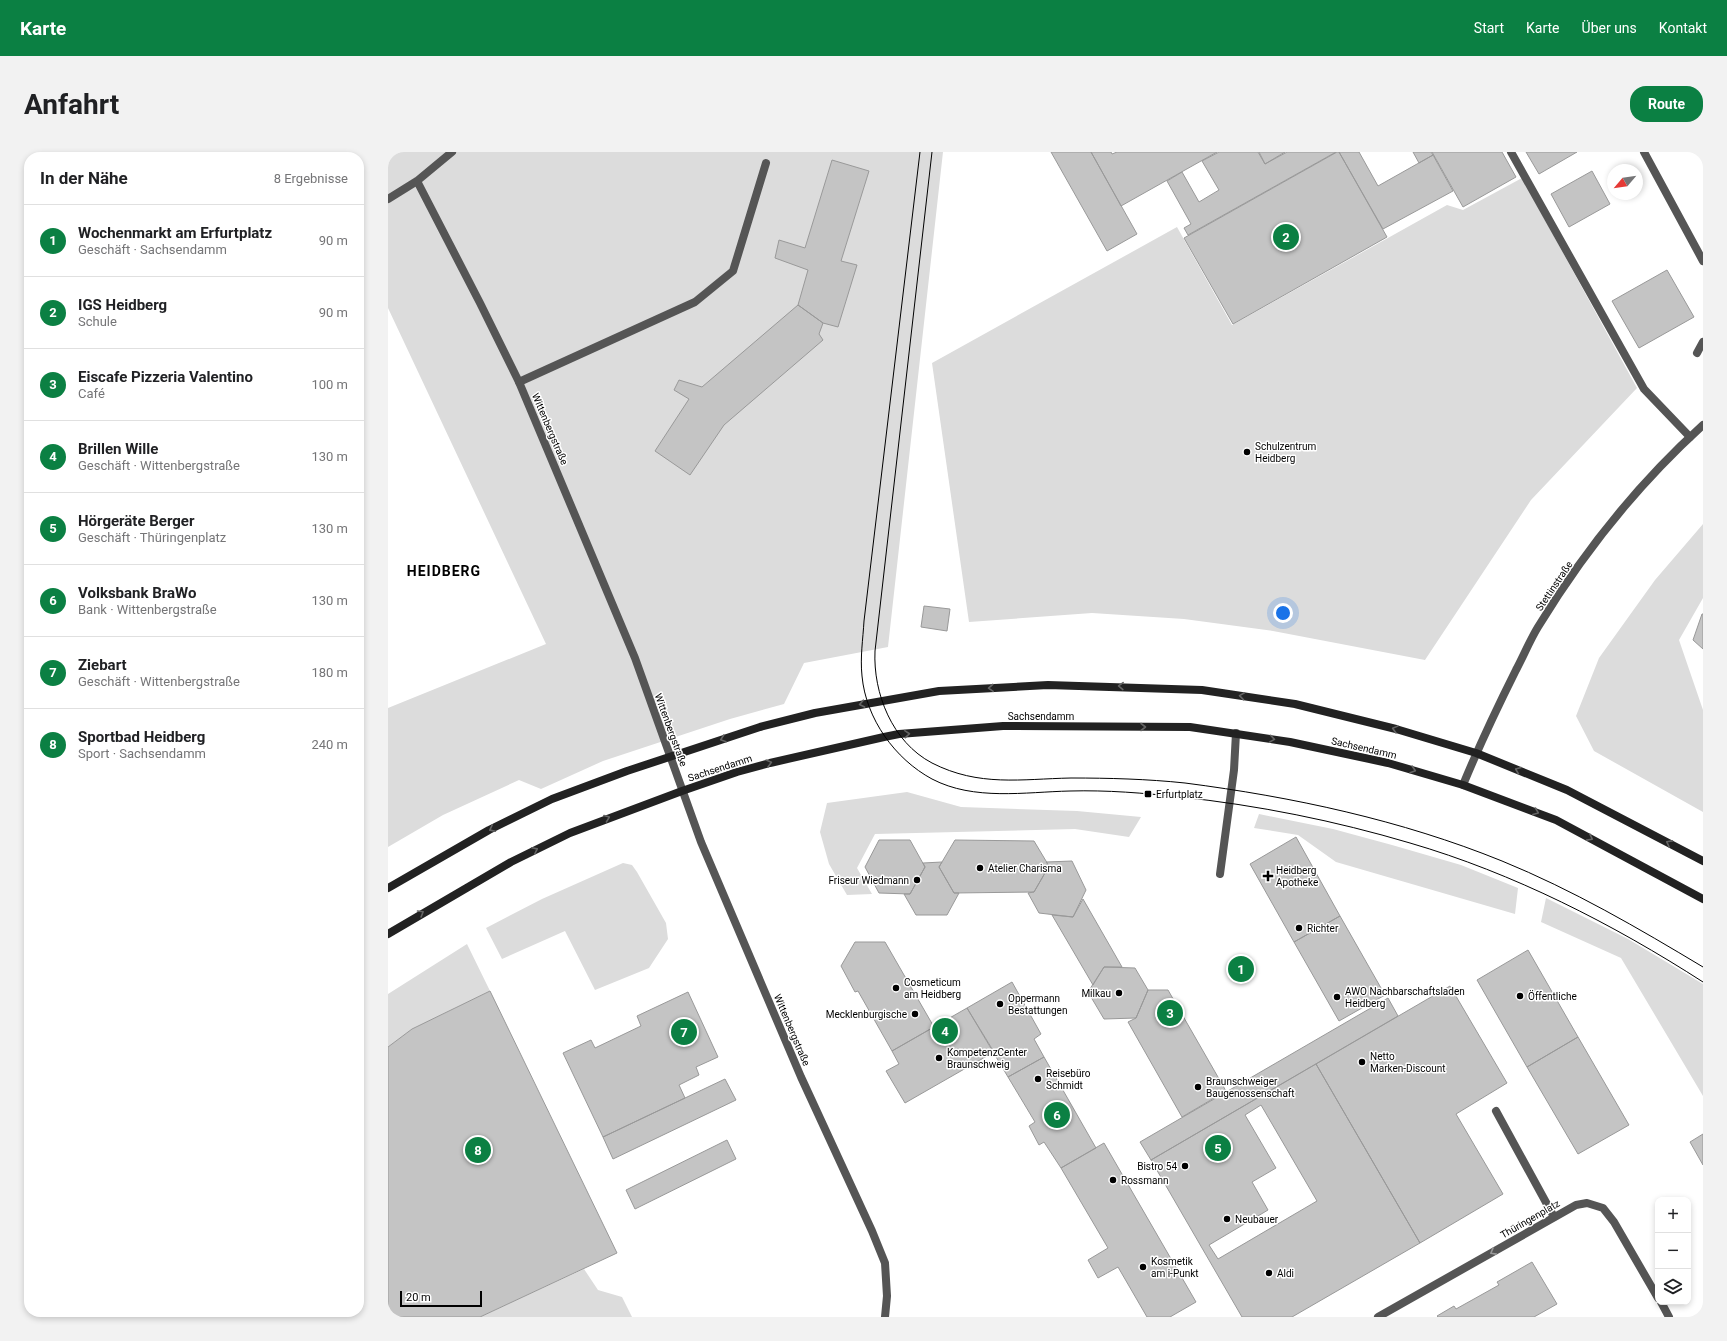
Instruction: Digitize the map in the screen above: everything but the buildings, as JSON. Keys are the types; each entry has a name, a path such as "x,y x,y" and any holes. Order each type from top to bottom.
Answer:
{"street":[{"path":"388,198 417,181 452,152"},
{"path":"1512,152 1644,389 1690,437"},
{"path":"1644,152 1703,261"},
{"path":"519,382 695,302 733,271 766,163"},
{"name":"Wittenbergstraße","path":"417,181 519,382 635,658 701,842 801,1077 872,1230 885,1263 887,1296 885,1317"},
{"path":"1697,353 1703,342"},
{"name":"Stettinstraße","path":"1463,785 1476,753 1538,628 1564,585 1602,535 1638,492 1690,437 1703,426"},
{"path":"388,888 490,830 552,799 626,771 760,727 815,713 939,691 1048,685 1098,685 1202,690 1280,701 1396,729 1476,753 1567,790 1703,861"},
{"name":"Sachsendamm","path":"388,934 511,862 564,836 682,790 770,763 899,734 1003,726 1190,727 1290,742 1360,756 1463,785 1556,820 1703,898"},
{"path":"1220,874 1234,770 1236,733"},
{"path":"1496,1111 1554,1217"},
{"name":"Thüringenplatz","path":"1378,1317 1576,1205 1587,1203 1603,1208 1614,1222 1655,1293"},
{"path":"1662,1305 1669,1317"}],"shaded area":[{"path":"388,152 943,152 888,647 804,663 784,704 730,719 603,761 541,789 519,780 443,815 388,847 388,708 546,644 388,308"},
{"name":"Schulzentrum Heidberg","path":"1522,178 1637,388 1531,500 1425,660 1273,631 1184,619 1092,613 969,622 932,363 1177,227 1232,325 1447,205 1463,210"},
{"path":"1703,524 1703,598 1679,640 1703,710 1703,812 1594,751 1576,716 1599,658 1655,580"},
{"path":"907,792 961,807 1077,811 1141,817 1129,837 1075,829 875,834 857,868 872,894 847,895 829,864 820,832 827,803"},
{"path":"1259,814 1333,829 1461,865 1518,888 1515,914 1336,862 1298,835 1254,828"},
{"path":"623,863 632,865 666,923 668,939 649,968 595,990 565,931 502,959 486,928 542,899"},
{"path":"1546,898 1628,939 1703,984 1703,1096 1621,958 1541,922"},
{"path":"467,944 490,991 412,1029 388,1047 388,994"},
{"path":"584,1269 598,1290 622,1297 632,1317 480,1317"}],"tram line":[{"path":"920,152 861,655 862,676 869,707 885,736 906,761 932,779 948,786 982,793 1000,794 1112,791 1153,794 1209,800 1267,809 1382,835 1448,855 1487,869 1524,885 1598,920 1703,982"},
{"path":"932,152 875,651 877,683 882,699 888,715 906,743 918,754 949,771 983,779 1017,780 1071,778 1185,783 1266,795 1386,822 1464,846 1528,872 1605,910 1703,967"}],"place":[{"name":"IGS Heidberg","path":"1286,237"},
{"name":"Schulzentrum Heidberg","path":"1247,452"},
{"name":"Erfurtplatz","path":"1148,794"},
{"name":"Atelier Charisma","path":"980,868"},
{"name":"Heidberg Apotheke","path":"1268,876"},
{"name":"Friseur Wiedmann","path":"917,880"},
{"name":"Richter","path":"1299,928"},
{"name":"Wochenmarkt am Erfurtplatz","path":"1241,969"},
{"name":"Cosmeticum am Heidberg","path":"896,988"},
{"name":"Milkau","path":"1119,993"},
{"name":"Öffentliche","path":"1520,996"},
{"name":"AWO Nachbarschaftsladen Heidberg","path":"1337,997"},
{"name":"Oppermann Bestattungen","path":"1000,1004"},
{"name":"Eiscafe Pizzeria Valentino","path":"1170,1013"},
{"name":"Mecklenburgische","path":"915,1014"},
{"name":"Brillen Wille","path":"945,1031"},
{"name":"Ziebart","path":"684,1032"},
{"name":"KompetenzCenter Braunschweig","path":"939,1058"},
{"name":"Netto Marken-Discount","path":"1362,1062"},
{"name":"Reisebüro Schmidt","path":"1038,1079"},
{"name":"Braunschweiger Baugenossenschaft","path":"1198,1087"},
{"name":"Volksbank BraWo","path":"1057,1115"},
{"name":"Hörgeräte Berger","path":"1218,1148"},
{"name":"Sportbad Heidberg","path":"478,1150"},
{"name":"Bistro 54","path":"1185,1166"},
{"name":"Rossmann","path":"1113,1180"},
{"name":"Neubauer","path":"1227,1219"},
{"name":"Kosmetik am i-Punkt","path":"1143,1267"},
{"name":"Aldi","path":"1269,1273"}],"district":[{"name":"HEIDBERG","path":"444,571"}]}
